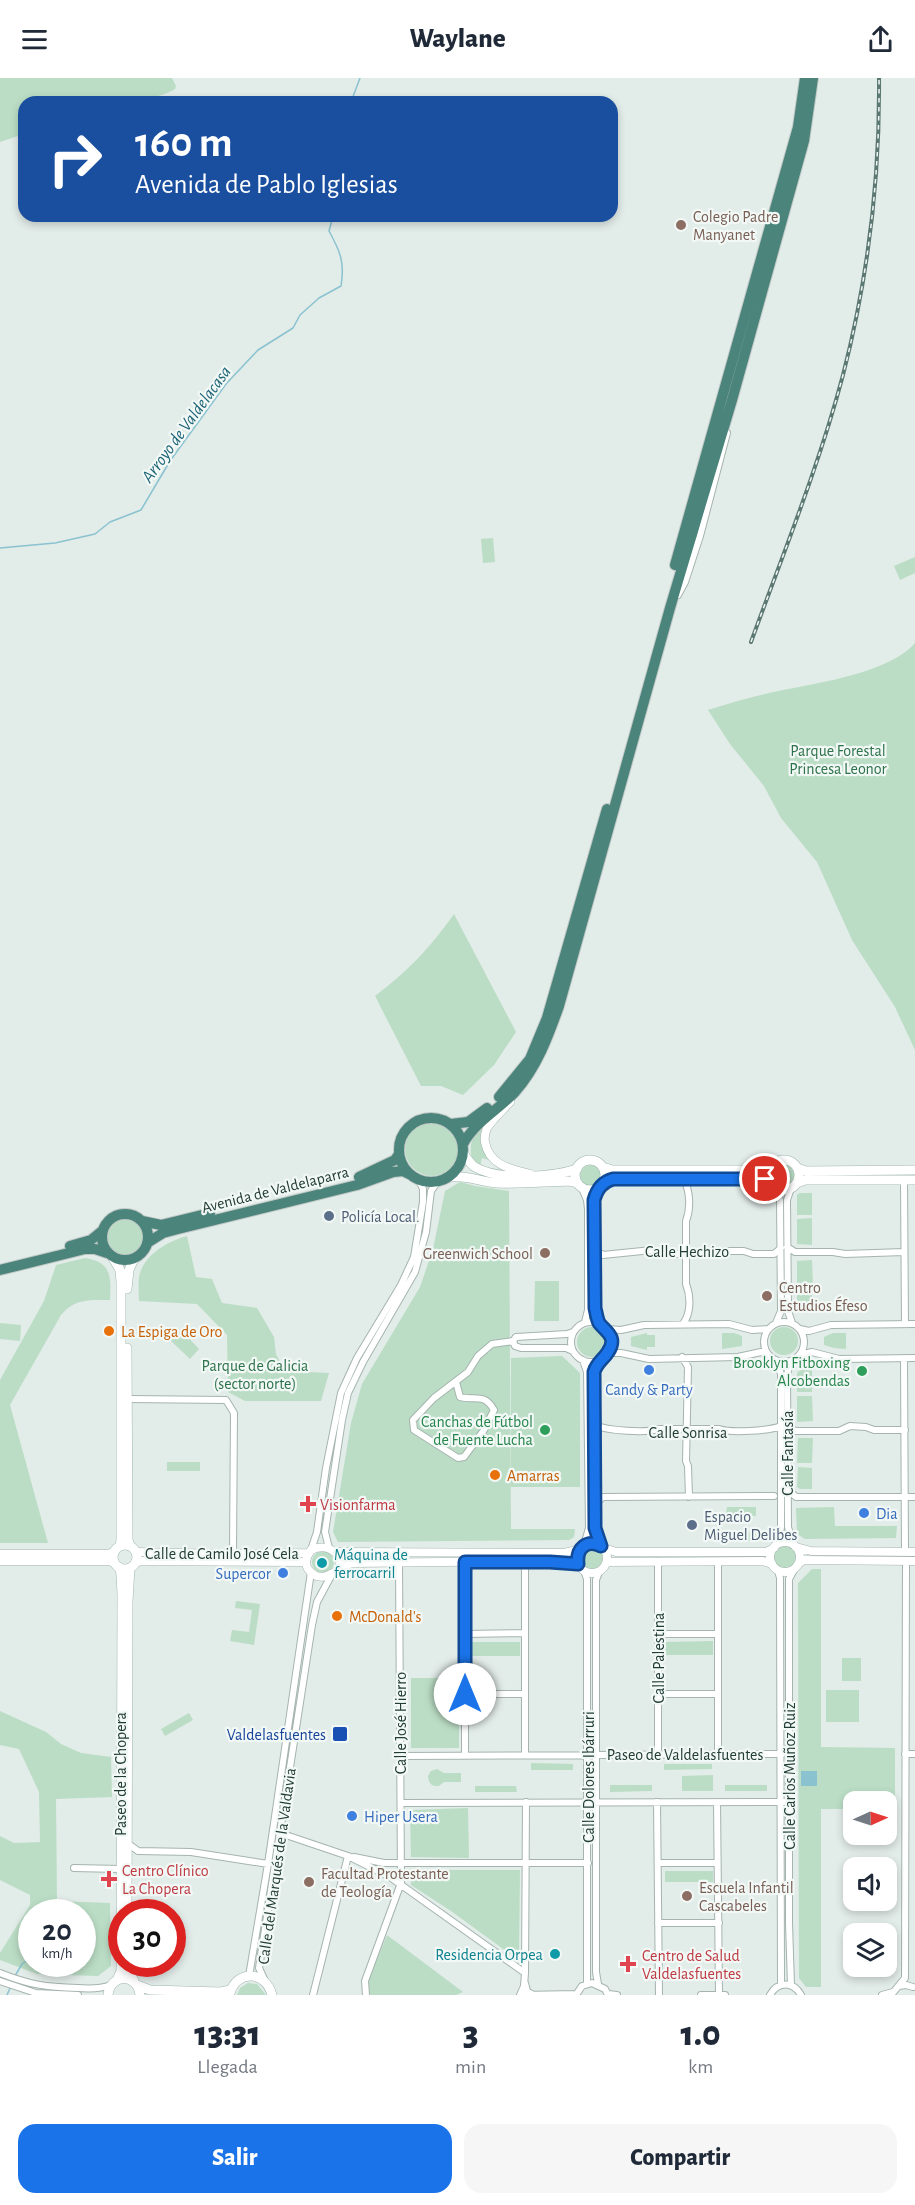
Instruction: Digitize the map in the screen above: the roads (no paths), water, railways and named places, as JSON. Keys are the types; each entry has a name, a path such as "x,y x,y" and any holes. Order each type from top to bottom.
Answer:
{"highway":[{"path":"451,1124 468,1122 507,1089 530,1059 547,1018 795,138 805,93 805,78"},
{"path":"463,1149 461,1136 451,1124 430,1117 420,1119 404,1133 399,1154 403,1166 415,1177 438,1181 450,1177 461,1162 470,1131 514,1092 533,1069 547,1042 670,608 732,400 804,141 813,78"},
{"name":"Avenida de Valdelaparra","path":"142,1221 162,1225 360,1177 395,1160 399,1154"},
{"name":"Avenida de Valdelaparra","path":"147,1244 163,1233 357,1185 393,1173 403,1171 415,1177"},
{"path":"0,1270 85,1249 95,1249 110,1255 127,1261 134,1259 140,1255 147,1244 148,1236 142,1221 129,1214 109,1219 101,1239 110,1255"},
{"path":"0,1263 91,1240 102,1232"}],"main road":[{"path":"463,1149 471,1164 486,1172 502,1175 563,1174 577,1169 587,1161 596,1161 612,1170 758,1170 771,1168 777,1162 786,1161 806,1171 915,1170"},
{"path":"602,1185 605,1172 603,1167"},
{"path":"771,1168 773,1185"},
{"path":"794,1186 799,1176 797,1168"},
{"path":"577,1169 579,1186"},
{"path":"450,1177 472,1176 483,1181 499,1183 569,1181 591,1191 613,1179 758,1179 784,1191 809,1180 915,1180"},
{"path":"110,1255 120,1270 121,1282 121,1540 117,1549 133,1549 128,1540 127,1283 134,1259"},
{"name":"Paseo de la Chopera","path":"112,1987 121,1971 122,1595 117,1549"},
{"name":"Paseo de la Chopera","path":"128,1899 128,1601 133,1549"},
{"path":"117,1565 133,1566"},
{"path":"112,1987 128,1978 150,1990 230,1992 239,1979 249,1976 259,1977 265,1981 272,1995 279,1995"},
{"path":"132,1977 140,1995"}],"street":[{"path":"533,1069 525,1085 487,1128 484,1136 488,1152 499,1164 534,1175"},
{"path":"415,1177 423,1189 423,1202 414,1257 401,1285 357,1358 342,1394 326,1468 317,1533 306,1562 310,1572 323,1577 331,1576 341,1567 352,1563 525,1561 581,1567 591,1573 599,1572 607,1562 607,1555 595,1528 594,1372 598,1360"},
{"path":"683,1324 689,1316 686,1254 688,1189 684,1179"},
{"path":"904,1180 905,1324"},
{"path":"341,1567 341,1560 332,1550 325,1534 348,1393 363,1362 415,1272 426,1232 431,1191 438,1181"},
{"path":"599,1323 595,1308 594,1200 602,1185"},
{"path":"773,1185 780,1200 788,1311 792,1323 800,1329 809,1331 831,1325 915,1324"},
{"path":"456,1382 460,1397 474,1396 489,1402 494,1410 484,1430 464,1457 458,1458 413,1429 412,1424 422,1409 468,1372 478,1356 492,1344 513,1341 516,1337 525,1335 567,1334 585,1322 588,1310 588,1209 587,1200 579,1186"},
{"path":"769,1355 764,1346 765,1337 768,1329 776,1323 781,1311 787,1200 794,1186"},
{"name":"Calle Hechizo","path":"594,1249 603,1255 652,1251 662,1254 716,1254 725,1251 774,1254 784,1248 795,1252 845,1254 904,1252"},
{"path":"585,1322 599,1323 607,1329 621,1330 644,1325 683,1324 729,1324 752,1330 768,1329"},
{"path":"776,1323 792,1323"},
{"path":"607,1329 611,1341 608,1353"},
{"path":"799,1355 804,1341 800,1329"},
{"path":"573,1331 571,1338 573,1351"},
{"path":"513,1341 515,1346 521,1348 566,1348 591,1363 608,1353 621,1353 649,1359 738,1357 761,1352 783,1362 812,1352 839,1359 915,1358"},
{"path":"682,1357 688,1367 686,1429 689,1497"},
{"path":"904,1358 906,1978 914,1988"},
{"path":"581,1567 579,1551 589,1528 587,1372 583,1360"},
{"name":"Calle Fantasía","path":"776,1360 781,1374 784,1427"},
{"name":"Calle Fantasía","path":"776,1546 784,1505 784,1427 787,1374 791,1361"},
{"path":"128,1399 226,1400 234,1413 232,1554"},
{"name":"Calle Sonrisa","path":"595,1425 603,1429 626,1429 633,1432 686,1429 743,1432 784,1427 796,1431 839,1431 850,1426 866,1426 874,1430 904,1430"},
{"path":"595,1489 603,1497"},
{"path":"595,1504 603,1497 774,1496 784,1489 796,1497 915,1497"},
{"path":"774,1496 784,1505 796,1497"},
{"name":"Calle Fantasía","path":"784,1505 794,1546"},
{"path":"310,1551 318,1547 332,1550 564,1553 595,1543 616,1552 766,1552 788,1543 805,1551 905,1557 915,1561"},
{"path":"772,1564 770,1559 776,1546"},
{"path":"794,1546 799,1552 797,1566"},
{"path":"0,1554 107,1554 117,1549"},
{"name":"Calle de Camilo José Cela","path":"133,1549 232,1554 310,1551"},
{"path":"607,1562 763,1561 772,1564 778,1570 787,1572 804,1560 905,1557 915,1552"},
{"path":"0,1561 108,1561 117,1565"},
{"name":"Calle de Camilo José Cela","path":"133,1566 153,1561 306,1562"},
{"path":"525,1561 525,1754"},
{"name":"Calle Palestina","path":"658,1561 658,1755"},
{"name":"Calle José Hierro","path":"399,1562 401,1883"},
{"path":"465,1562 465,1755"},
{"path":"718,1562 718,1754"},
{"name":"Calle Carlos Muñoz Ruiz","path":"791,1985 789,1579 797,1566"},
{"name":"Calle Dolores Ibárruri","path":"581,1567 587,1580 587,1984"},
{"name":"Calle Carlos Muñoz Ruiz","path":"778,1570 780,1578 781,1984"},
{"name":"Calle del Marqués de la Valdavia","path":"249,1976 268,1864 310,1572"},
{"name":"Calle Dolores Ibárruri","path":"598,1984 596,1972 596,1580 599,1572"},
{"name":"Calle del Marqués de la Valdavia","path":"265,1981 259,1968 312,1625 317,1602 331,1576"},
{"path":"465,1634 525,1633"},
{"path":"658,1634 718,1634"},
{"path":"465,1694 525,1694"},
{"path":"658,1694 718,1694"},
{"name":"Paseo de Valdelasfuentes","path":"400,1756 789,1754"},
{"path":"905,1754 915,1754"},
{"path":"526,1802 525,1973 521,1995 576,1995 582,1986 587,1984 598,1984 608,1994 617,1995"},
{"path":"657,1802 659,1995"},
{"path":"717,1802 719,1995"},
{"path":"401,1803 789,1802"},
{"path":"905,1803 915,1803"},
{"path":"280,1833 348,1856 384,1863 588,1863"},
{"path":"127,1843 138,1851 191,1852 268,1864"},
{"path":"127,1860 138,1851"},
{"path":"348,1856 401,1883 525,1973 527,1991 533,1995"},
{"path":"313,1995 348,1856"},
{"path":"658,1863 717,1863"},
{"path":"74,1869 120,1869"},
{"path":"366,1995 365,1981 401,1883"},
{"path":"658,1923 719,1923"},
{"path":"515,1966 525,1963"},
{"path":"0,1973 36,1993 78,1995"},
{"path":"882,1995 892,1993 906,1978"},
{"path":"0,1981 26,1987 96,1989 112,1987"},
{"path":"771,1995 781,1984 791,1985 800,1994 809,1995"},
{"path":"899,1986 906,1985 914,1988"},
{"path":"702,1995 724,1995"}],"water":[{"path":"801,1771 817,1771 817,1786 801,1786"}],"waterway":[{"name":"Arroyo de Valdelacasa","path":"353,96 360,78"},
{"name":"Arroyo de Valdelacasa","path":"0,548 55,543 95,534 110,522 141,510 170,461 226,384 258,350 293,328 300,315 319,298 341,286 341,257 329,231 331,222"},
{"path":"15,1976 18,1971"},
{"path":"7,1995 11,1986"}],"railway":[{"path":"751,642 823,443 852,338 866,265 875,190 879,78"}],"place":[{"name":"Colegio Padre Manyanet","path":"681,225"},
{"name":"Policía Local.","path":"329,1216"},
{"name":"Greenwich School","path":"545,1253"},
{"name":"Centro Estudios Éfeso","path":"767,1296"},
{"name":"La Espiga de Oro","path":"109,1331"},
{"name":"Candy & Party","path":"649,1370"},
{"name":"Brooklyn Fitboxing Alcobendas","path":"862,1371"},
{"name":"Canchas de Fútbol de Fuente Lucha","path":"545,1430"},
{"name":"Amarras","path":"495,1475"},
{"name":"Visionfarma","path":"308,1504"},
{"name":"Dia","path":"864,1513"},
{"name":"Espacio Miguel Delibes","path":"692,1525"},
{"name":"Máquina de ferrocarril","path":"322,1563"},
{"name":"Supercor","path":"283,1573"},
{"name":"McDonald's","path":"337,1616"},
{"name":"Valdelasfuentes","path":"340,1734"},
{"name":"Hiper Usera","path":"352,1816"},
{"name":"Centro Clínico La Chopera","path":"109,1879"},
{"name":"Facultad Protestante de Teología","path":"309,1882"},
{"name":"Escuela Infantil Cascabeles","path":"687,1896"},
{"name":"Residencia Orpea","path":"555,1954"},
{"name":"Centro de Salud Valdelasfuentes","path":"628,1964"}],"park label":[{"name":"Parque Forestal Princesa Leonor","path":"838,759"},
{"name":"Parque de Galicia (sector norte)","path":"255,1374"}]}
